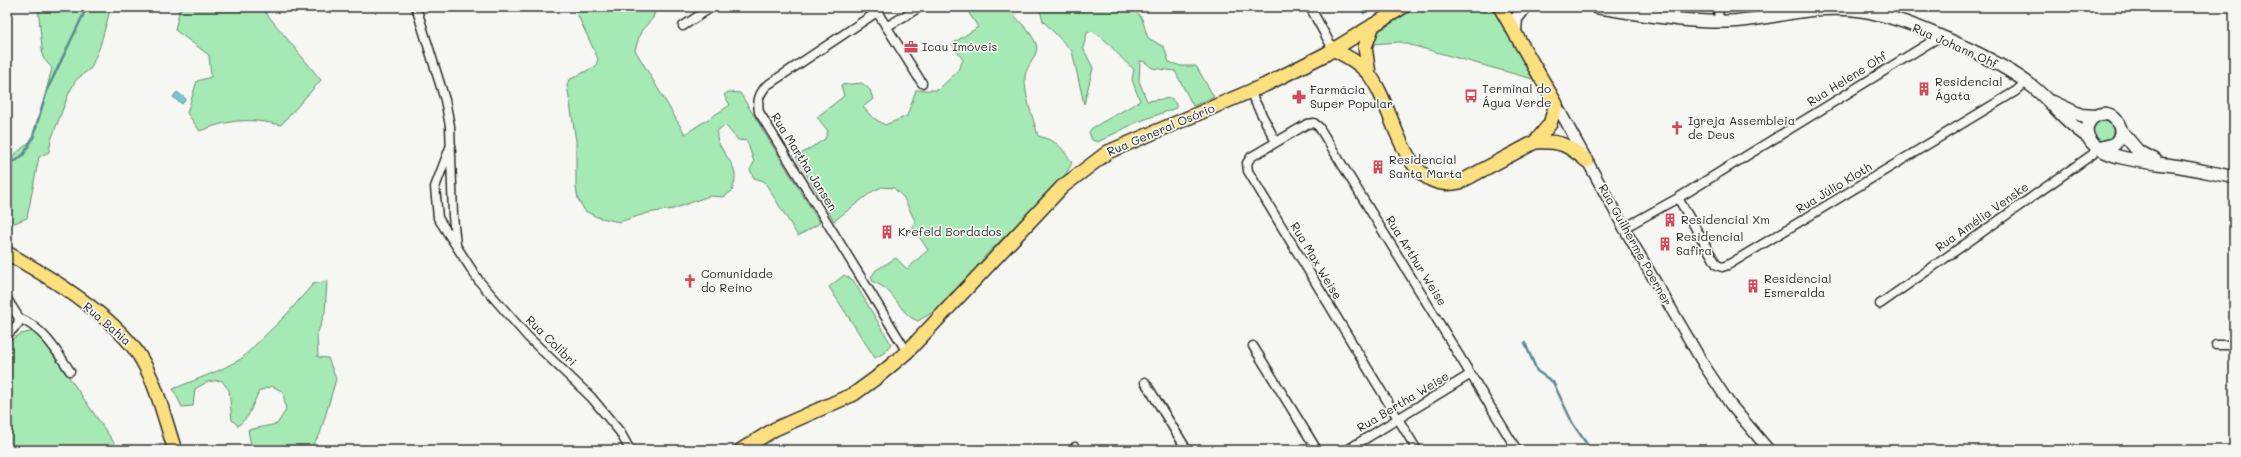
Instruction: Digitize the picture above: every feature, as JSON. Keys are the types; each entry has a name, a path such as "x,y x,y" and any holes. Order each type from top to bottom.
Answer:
{"main road":[{"name":"Rua General Osório","path":"741,450 775,429 864,388 907,352 1062,187 1086,167 1108,152 1144,135 1250,92 1333,49 1403,7"},
{"path":"1500,7 1515,31"},
{"path":"1504,7 1515,31"},
{"path":"1515,31 1516,19 1525,7"},
{"name":"Rua Johann Ohf","path":"1596,7 1668,18 1719,21 1768,17 1804,10 1850,9 1875,13 1939,37 2011,72 2045,98 2075,129 2087,136"},
{"path":"1373,25 1365,47 1369,74 1413,164 1419,173 1435,182 1451,184 1460,182 1535,142 1550,124 1556,104"},
{"name":"Rua Guilherme Poerner","path":"1515,31 1556,104"},
{"path":"1333,49 1354,60 1369,74"},
{"name":"Rua Johann Ohf","path":"2045,98 2081,114 2095,116"},
{"path":"2164,164 2138,152 2121,131 2120,125 2111,116 2102,114 2095,116 2088,123 2087,136 2098,148 2114,156 2234,177"},
{"path":"2098,148 2115,144 2121,131"},
{"path":"1535,142 1554,141 1564,143 1587,161"},
{"name":"Rua Bahia","path":"7,253 75,297 131,343 144,362 152,380 175,450"}],"street":[{"name":"Rua Colibri","path":"416,7 445,100 450,126 453,216 457,248"},
{"path":"683,26 712,7"},
{"path":"886,27 920,7"},
{"path":"1310,7 1333,49"},
{"path":"1718,7 1719,21"},
{"name":"Rua Martha Jansen","path":"907,352 759,112 758,104 759,94 766,86 875,10 922,83"},
{"name":"Rua Helene Ohf","path":"1624,228 1678,198 1939,37"},
{"name":"Rua Júlio Kloth","path":"1678,198 1717,265 1722,267 1728,266 2016,91 2026,82"},
{"path":"1250,92 1276,142"},
{"name":"Rua Guilherme Poerner","path":"1556,104 1624,228 1704,366 1730,404 1769,450"},
{"name":"Rua Arthur Weise","path":"1276,142 1307,124 1314,123 1319,127 1517,450"},
{"name":"Rua Max Weise","path":"1276,142 1250,157 1247,163 1248,172 1417,450"},
{"name":"Rua Colibri","path":"451,145 434,186 438,218 479,281 528,337 591,396 620,432 630,450"},
{"name":"Rua Amélia Venske","path":"1880,304 2093,154 2098,148"},
{"path":"437,178 448,178 453,181"},
{"path":"438,218 453,216"},
{"path":"7,299 19,318 31,323 49,340 70,371"},
{"path":"7,335 18,324 19,318"},
{"path":"2216,345 2234,345"},
{"path":"1253,346 1317,450"},
{"name":"Rua Bertha Weise","path":"1347,450 1471,374"},
{"path":"1146,382 1187,450"}],"green space":[{"path":"38,7 111,7 100,46 91,68 76,80 69,93 51,140 49,152 39,157 27,218 12,224 7,221 7,161 34,138 52,68 43,58"},
{"path":"180,7 261,7 321,80 281,125 259,121 240,121 221,124 200,131 187,113 197,81 211,77 209,55 175,30"},
{"path":"574,7 656,7 653,18 641,31 635,50 685,134 730,105 724,95 728,92 740,93 820,223 798,236 764,181 754,178 750,170 754,162 747,141 738,140 725,125 717,131 717,137 722,149 733,166 735,179 732,191 724,197 709,196 673,209 648,213 619,222 597,217 585,211 578,199 576,187 576,141 567,85 569,80 596,66 598,59"},
{"path":"965,7 1008,7 1031,34 1037,48 1035,56 1026,72 1025,84 1027,99 1038,136 1051,140 1059,145 1072,163 1063,179 986,255 965,282 951,293 933,312 918,321 911,318 893,296 887,290 873,282 871,277 876,270 896,258 907,269 928,250 912,226 916,223 904,198 894,188 882,187 873,191 834,221 796,157 825,139 828,131 817,117 844,96 841,85 862,83 870,90 873,99 863,107 872,117 885,125 907,116 916,90 938,90 957,72 963,60 952,44 978,27"},
{"path":"1039,7 1134,7 1142,19 1148,38 1164,47 1169,62 1181,66 1196,66 1214,97 1193,106 1175,71 1152,68 1145,62 1140,61 1139,81 1147,101 1171,98 1176,104 1176,108 1135,123 1098,142 1092,140 1089,132 1092,128 1140,101 1132,80 1134,69 1123,60 1104,39 1092,31 1087,33 1083,48 1093,68 1084,104 1072,51 1043,21"},
{"path":"1417,7 1494,7 1536,80 1400,42 1372,44 1379,31"},
{"path":"2103,121 2110,124 2113,131 2110,138 2103,141 2096,138 2093,131 2096,124"},
{"path":"844,275 853,280 891,344 884,353 875,358 829,287"},
{"path":"327,281 325,312 317,335 318,357 328,358 336,379 320,434 309,450 252,450 248,430 277,424 286,410 283,392 272,386 259,391 248,416 238,426 232,420 229,390 221,380 207,382 195,389 193,406 182,407 173,389 220,370 241,359 286,315 313,284"},
{"path":"34,331 49,348 119,450 7,450 7,342 21,334"}],"water":[{"path":"177,92 186,99 182,104 173,97"}],"waterway":[{"path":"7,163 17,160 24,154 32,139 48,88 87,7"},
{"path":"1361,7 1364,13"},
{"path":"1525,343 1537,371 1553,382 1573,424 1591,450"}],"place":[{"name":"Icau Imóveis","path":"911,47"},
{"name":"Residencial Ágata","path":"1924,89"},
{"name":"Terminal do Água Verde","path":"1471,96"},
{"name":"Farmácia Super Popular","path":"1299,97"},
{"name":"Igreja Assembleia de Deus","path":"1677,128"},
{"name":"Residencial Santa Marta","path":"1378,167"},
{"name":"Residencial Xm","path":"1670,220"},
{"name":"Krefeld Bordados","path":"887,232"},
{"name":"Residencial Safira","path":"1665,244"},
{"name":"Comunidade do Reino","path":"690,281"},
{"name":"Residencial Esmeralda","path":"1753,286"}]}
